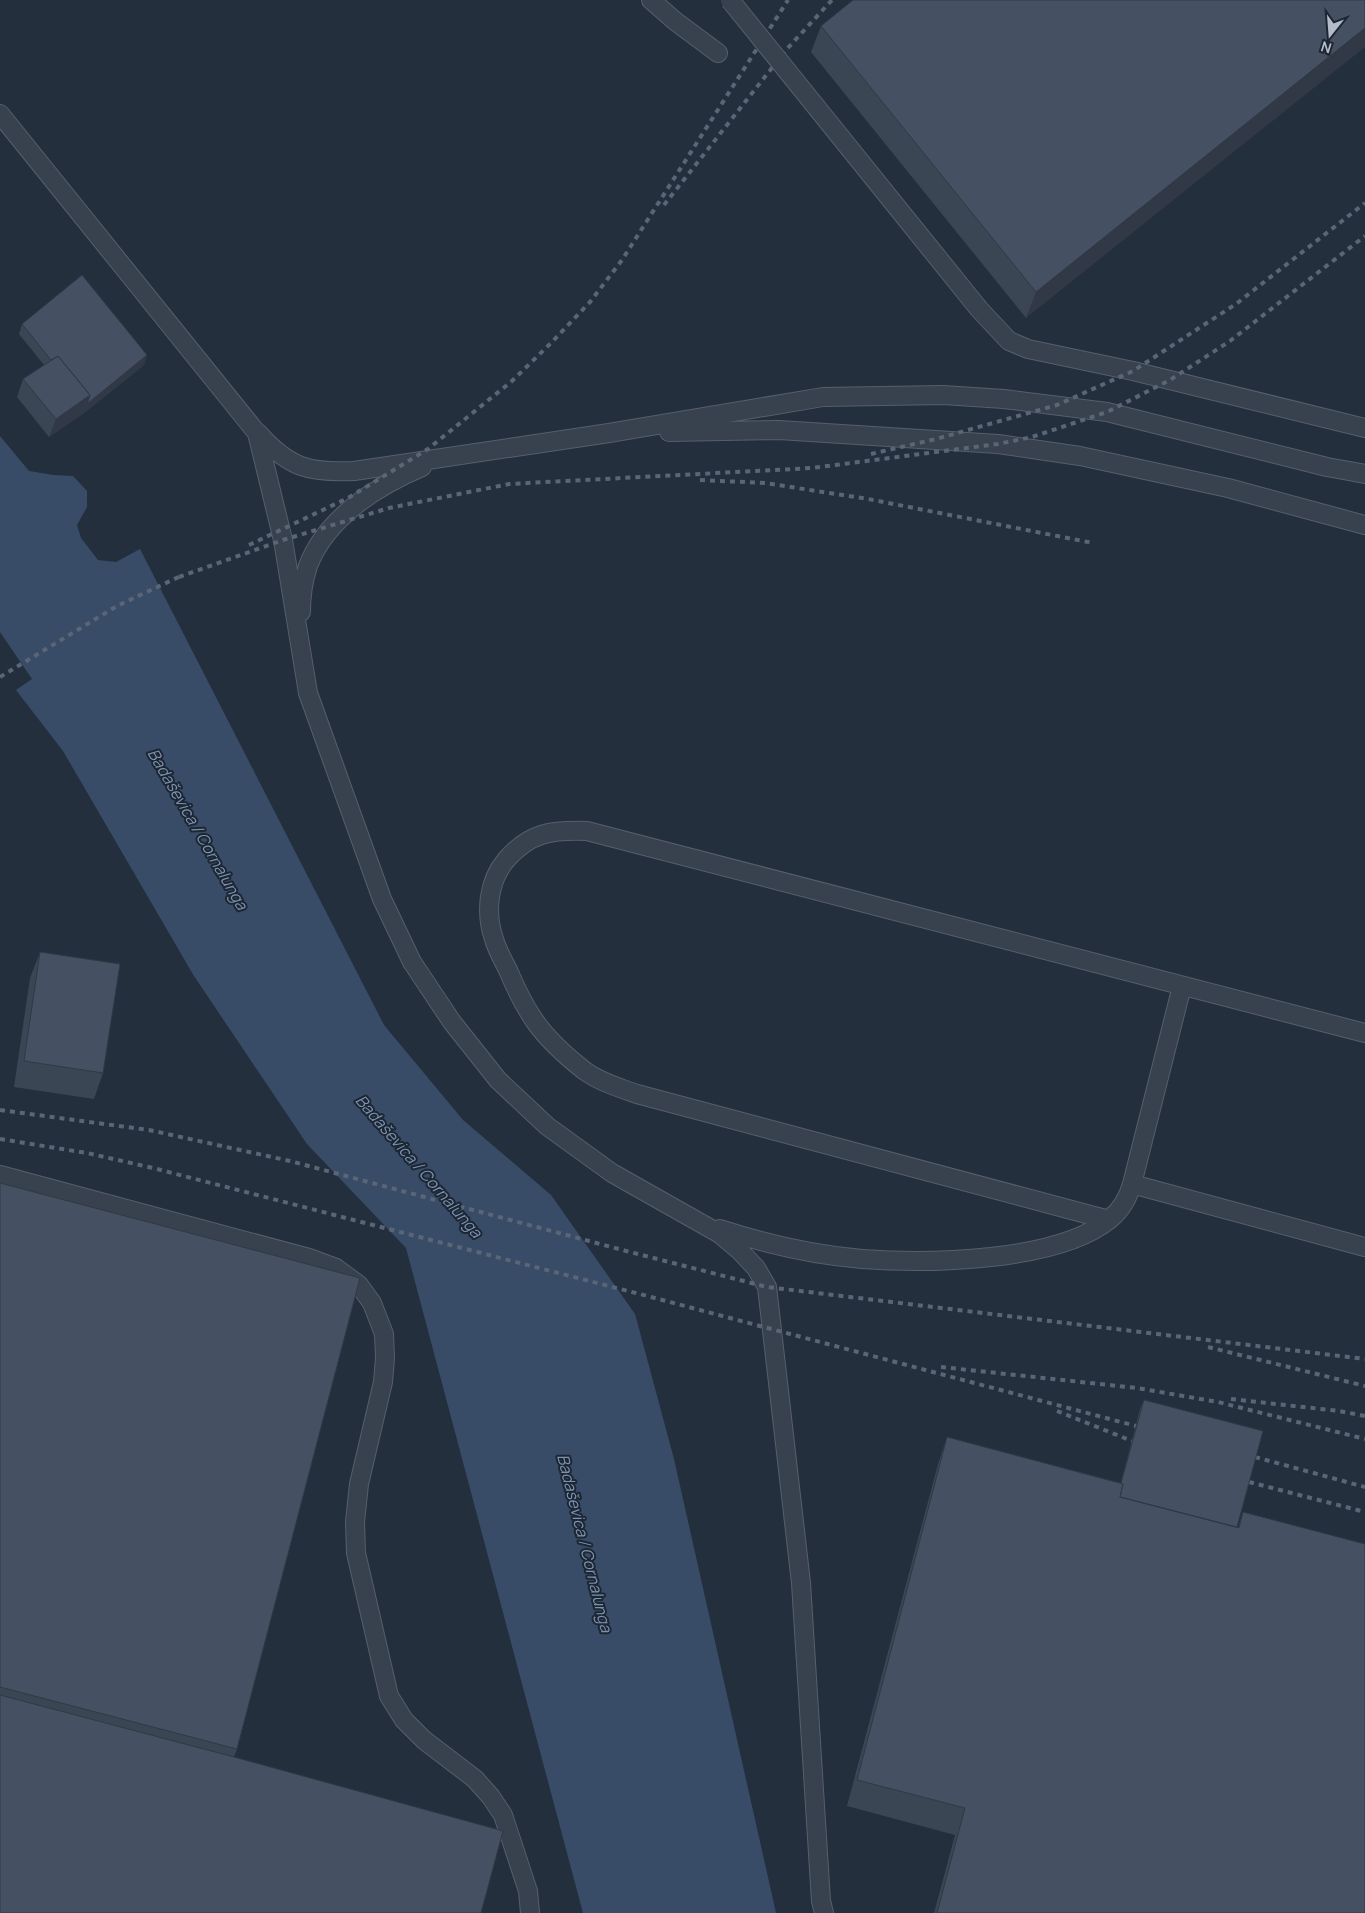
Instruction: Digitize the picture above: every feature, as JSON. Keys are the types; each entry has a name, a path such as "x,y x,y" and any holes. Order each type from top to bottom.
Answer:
{"lane":[{"path":"651,0 674,21 718,53"},
{"path":"730,0 979,309 1009,341 1028,349 1133,371 1365,428"},
{"path":"0,114 257,433 272,450 288,461 305,468 327,472 354,471 609,433 823,397 943,395 1022,401 1107,412 1327,467 1365,474"},
{"path":"609,433 779,430 998,444 1080,456 1228,488 1365,525"},
{"path":"257,433 283,540 308,693 382,899 412,962 452,1022 498,1080 547,1126 612,1173 720,1234 756,1268 766,1287 801,1583 824,1913"},
{"path":"300,645 301,596 308,566 320,543 342,518 365,498 412,472 446,458"},
{"path":"1109,1220 637,1094 612,1085 587,1072 561,1050 535,1022 518,993 494,939 488,914 490,891 501,866 515,850 536,836 558,830 588,831 1365,1033"},
{"path":"699,1222 749,1239 823,1254 861,1259 930,1262 984,1258 1043,1248 1078,1238 1109,1220 1122,1206 1132,1184 1182,986"},
{"path":"0,1175 308,1258 336,1268 359,1285 372,1302 384,1334 385,1358 383,1382 359,1484 355,1522 356,1553 389,1696 404,1720 417,1733 475,1779 491,1797 503,1815 528,1891 530,1913"},
{"path":"1132,1184 1365,1247"}],"water":[{"name":"Badaševica / Cornalunga","path":"0,436 29,471 73,476 87,491 87,507 77,525 81,538 98,560 116,562 140,549 384,1025 463,1120 551,1195 635,1314 674,1459 776,1913 583,1913 406,1248 307,1144 194,976 63,751 16,690 32,679 0,632"}],"building":[{"path":"853,0 1365,0 1365,28 1036,292 821,26"},
{"path":"82,275 147,355 87,404 90,395 58,356 51,360 22,324"},
{"path":"58,356 90,395 56,419 23,379"},
{"path":"40,952 120,964 103,1073 24,1061"},
{"path":"0,1183 360,1278 237,1749 0,1687"},
{"path":"1144,1400 1263,1431 1237,1527 1120,1497 1123,1484 1121,1483"},
{"path":"947,1437 1123,1484 1120,1497 1239,1528 1243,1512 1365,1544 1365,1913 937,1913 965,1808 857,1780"},
{"path":"0,1695 503,1831 481,1913 0,1913"}],"railway":[{"path":"249,545 348,498 428,449 512,381 552,342 590,302 622,260 788,0"},
{"path":"664,205 786,50 832,0"},
{"path":"871,454 936,439 1057,405 1133,371 1236,304 1365,203"},
{"path":"179,577 283,540 389,508 509,484 812,468 998,444 1032,437 1107,412 1170,380 1230,341 1365,236"},
{"path":"700,480 765,483 868,499 1093,543"},
{"path":"0,677 117,606 183,575"},
{"path":"0,1110 149,1130 290,1161 767,1287 1365,1359"},
{"path":"0,1139 87,1153 153,1168 651,1297 1136,1426"},
{"path":"1208,1347 1365,1386"},
{"path":"941,1367 1137,1388 1218,1402 1365,1439"},
{"path":"1231,1399 1339,1411 1365,1416"},
{"path":"1057,1411 1132,1441"},
{"path":"1255,1457 1365,1487"},
{"path":"1249,1482 1365,1512"}]}
